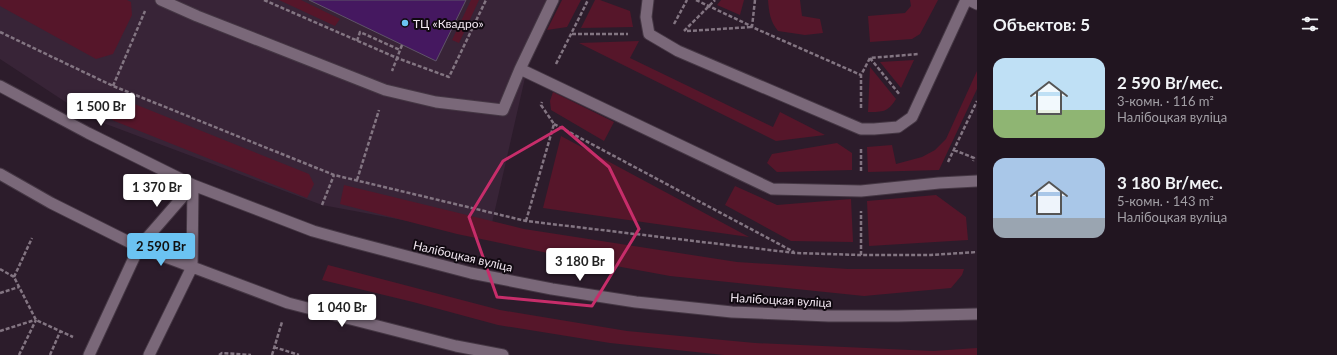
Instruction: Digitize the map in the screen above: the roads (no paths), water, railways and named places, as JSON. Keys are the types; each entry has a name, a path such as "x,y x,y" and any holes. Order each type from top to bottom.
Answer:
{"main road":[{"path":"161,0 197,16 385,90 436,102 503,110 520,69 553,0"},
{"path":"648,0 646,17 649,34 678,51 860,128 874,130 898,127 912,117 968,0 977,4"},
{"path":"520,69 772,189 861,191 939,183 977,181"},
{"name":"Налібоцкая вуліца","path":"0,86 88,133 193,184 313,231 471,273 552,289 636,302 732,312 829,316 977,314"},
{"path":"0,174 51,203 139,247 288,303 456,346 503,355"},
{"path":"89,355 139,247 193,184"},
{"path":"149,355 192,267 193,184"}],"place":[{"name":"ТЦ «Квадро»","path":"405,23"}]}
